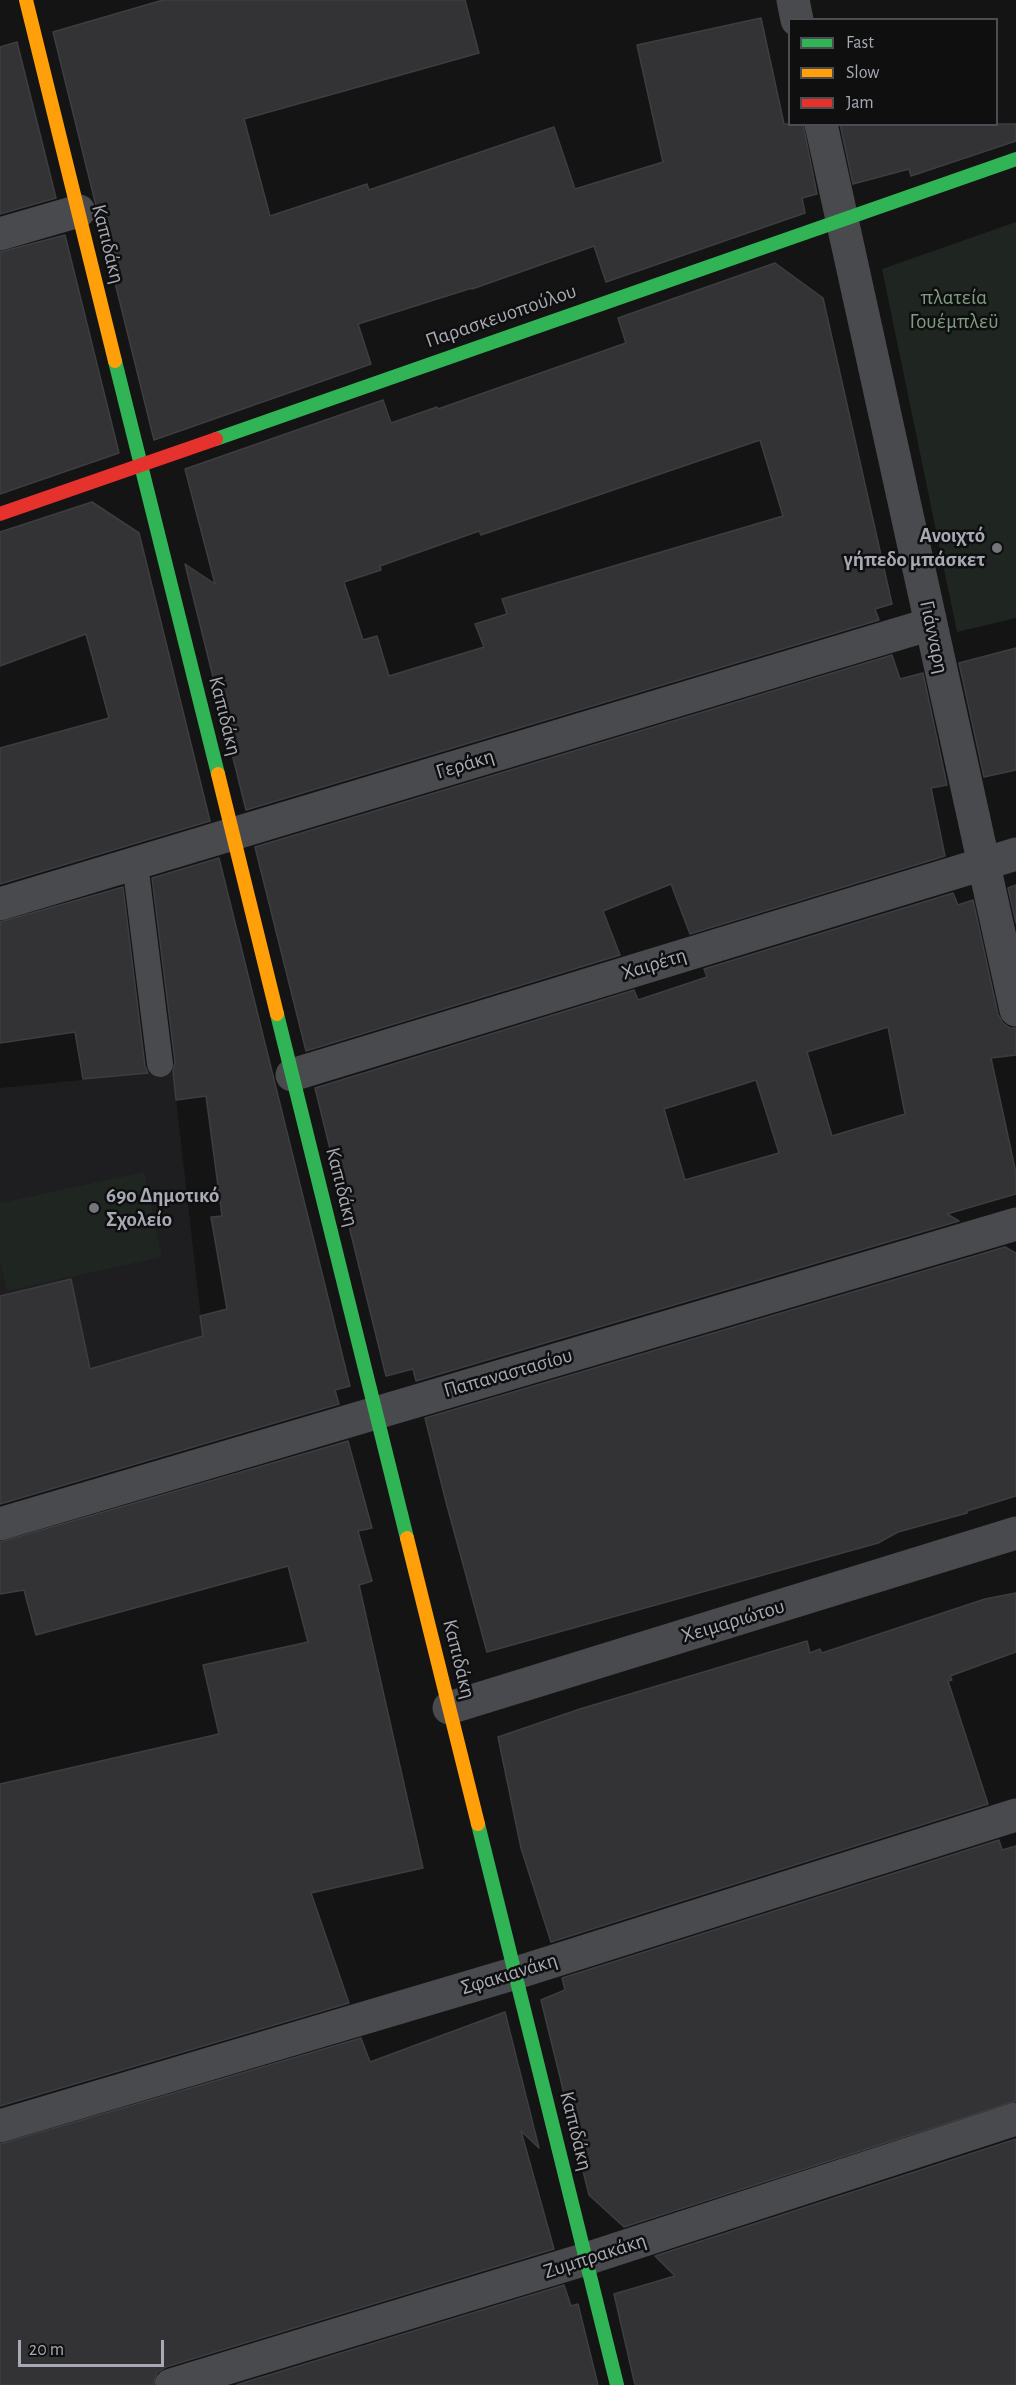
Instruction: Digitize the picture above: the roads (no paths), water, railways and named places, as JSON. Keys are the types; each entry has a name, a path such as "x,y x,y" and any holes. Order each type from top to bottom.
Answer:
{"street":[{"name":"Καπιδάκη","path":"26,0 617,2385"},
{"path":"793,0 797,18"},
{"name":"Γιάνναρη","path":"820,126 1016,1010"},
{"name":"Παρασκευοπούλου","path":"0,514 1016,159"},
{"path":"0,234 79,211"},
{"name":"Γεράκη","path":"0,904 931,624"},
{"name":"Χαιρέτη","path":"292,1075 1016,854"},
{"name":"Παπαναστασίου","path":"0,1524 1016,1224"},
{"name":"Χειμαριώτου","path":"449,1708 1016,1533"},
{"name":"Σφακιανάκη","path":"0,2126 516,1973 1016,1815"},
{"name":"Ζυμπρακάκη","path":"171,2385 586,2259 1016,2119"}],"lane":[{"path":"135,863 160,1064"}],"place":[{"name":"Ανοιχτό γήπεδο μπάσκετ","path":"997,548"},
{"name":"69ο Δημοτικό Σχολείο","path":"94,1208"}],"park label":[{"name":"πλατεία Γουέμπλεϋ","path":"954,310"}]}
